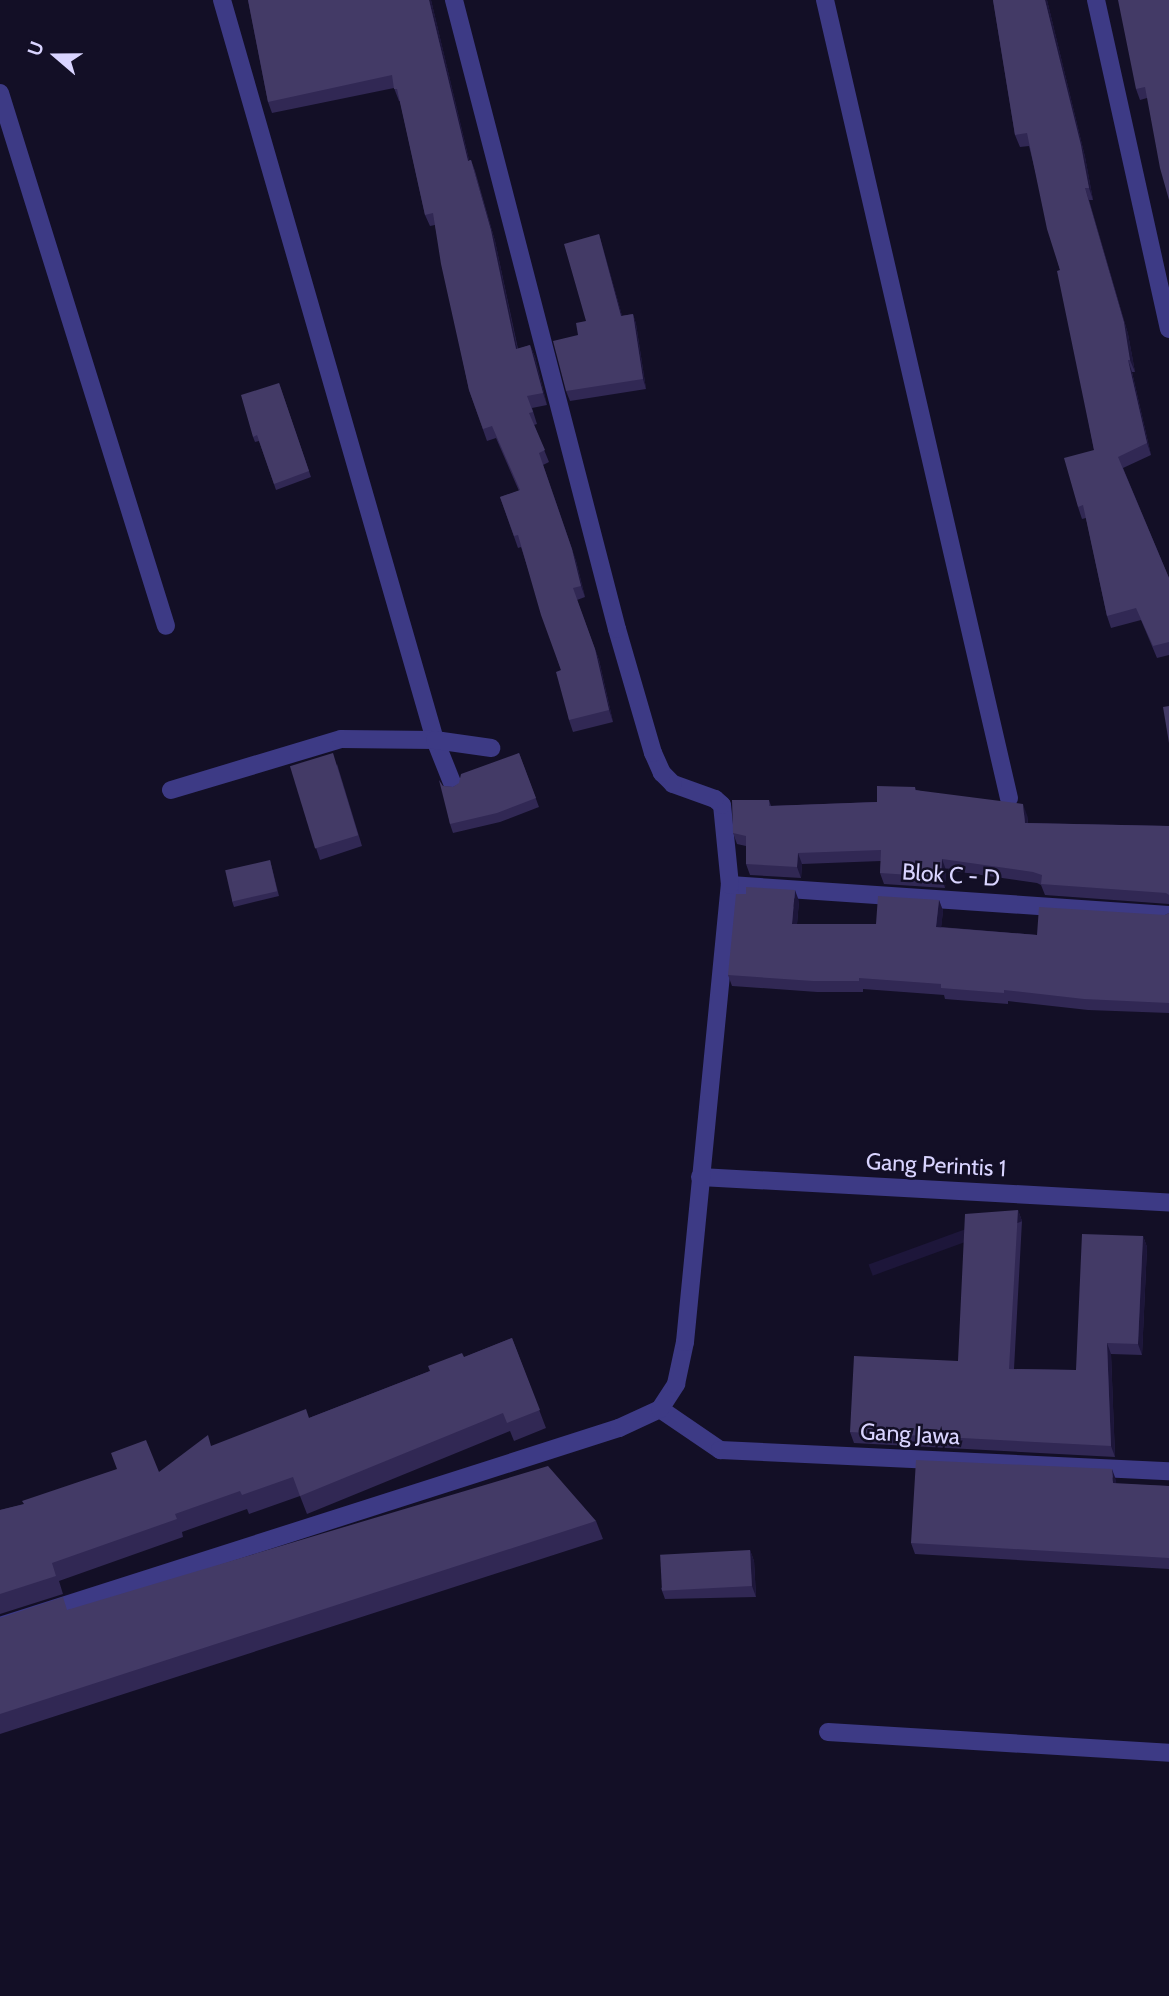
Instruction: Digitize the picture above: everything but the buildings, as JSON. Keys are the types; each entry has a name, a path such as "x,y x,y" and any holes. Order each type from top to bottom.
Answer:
{"street":[{"path":"222,0 435,740 453,785"},
{"path":"0,1626 619,1428 660,1409 676,1384 685,1342 730,885 722,805 715,799 673,784 662,772 653,753 617,629 454,0"},
{"path":"825,0 1009,798"},
{"path":"1096,0 1169,329"},
{"path":"0,93 166,626"},
{"path":"171,790 341,739 435,740 491,748"},
{"name":"Blok C - D","path":"730,885 1169,915"},
{"name":"Gang Perintis 1","path":"700,1177 1169,1202"},
{"name":"Gang Jawa","path":"660,1409 720,1450 1169,1471"},
{"path":"828,1732 1169,1753"}]}
